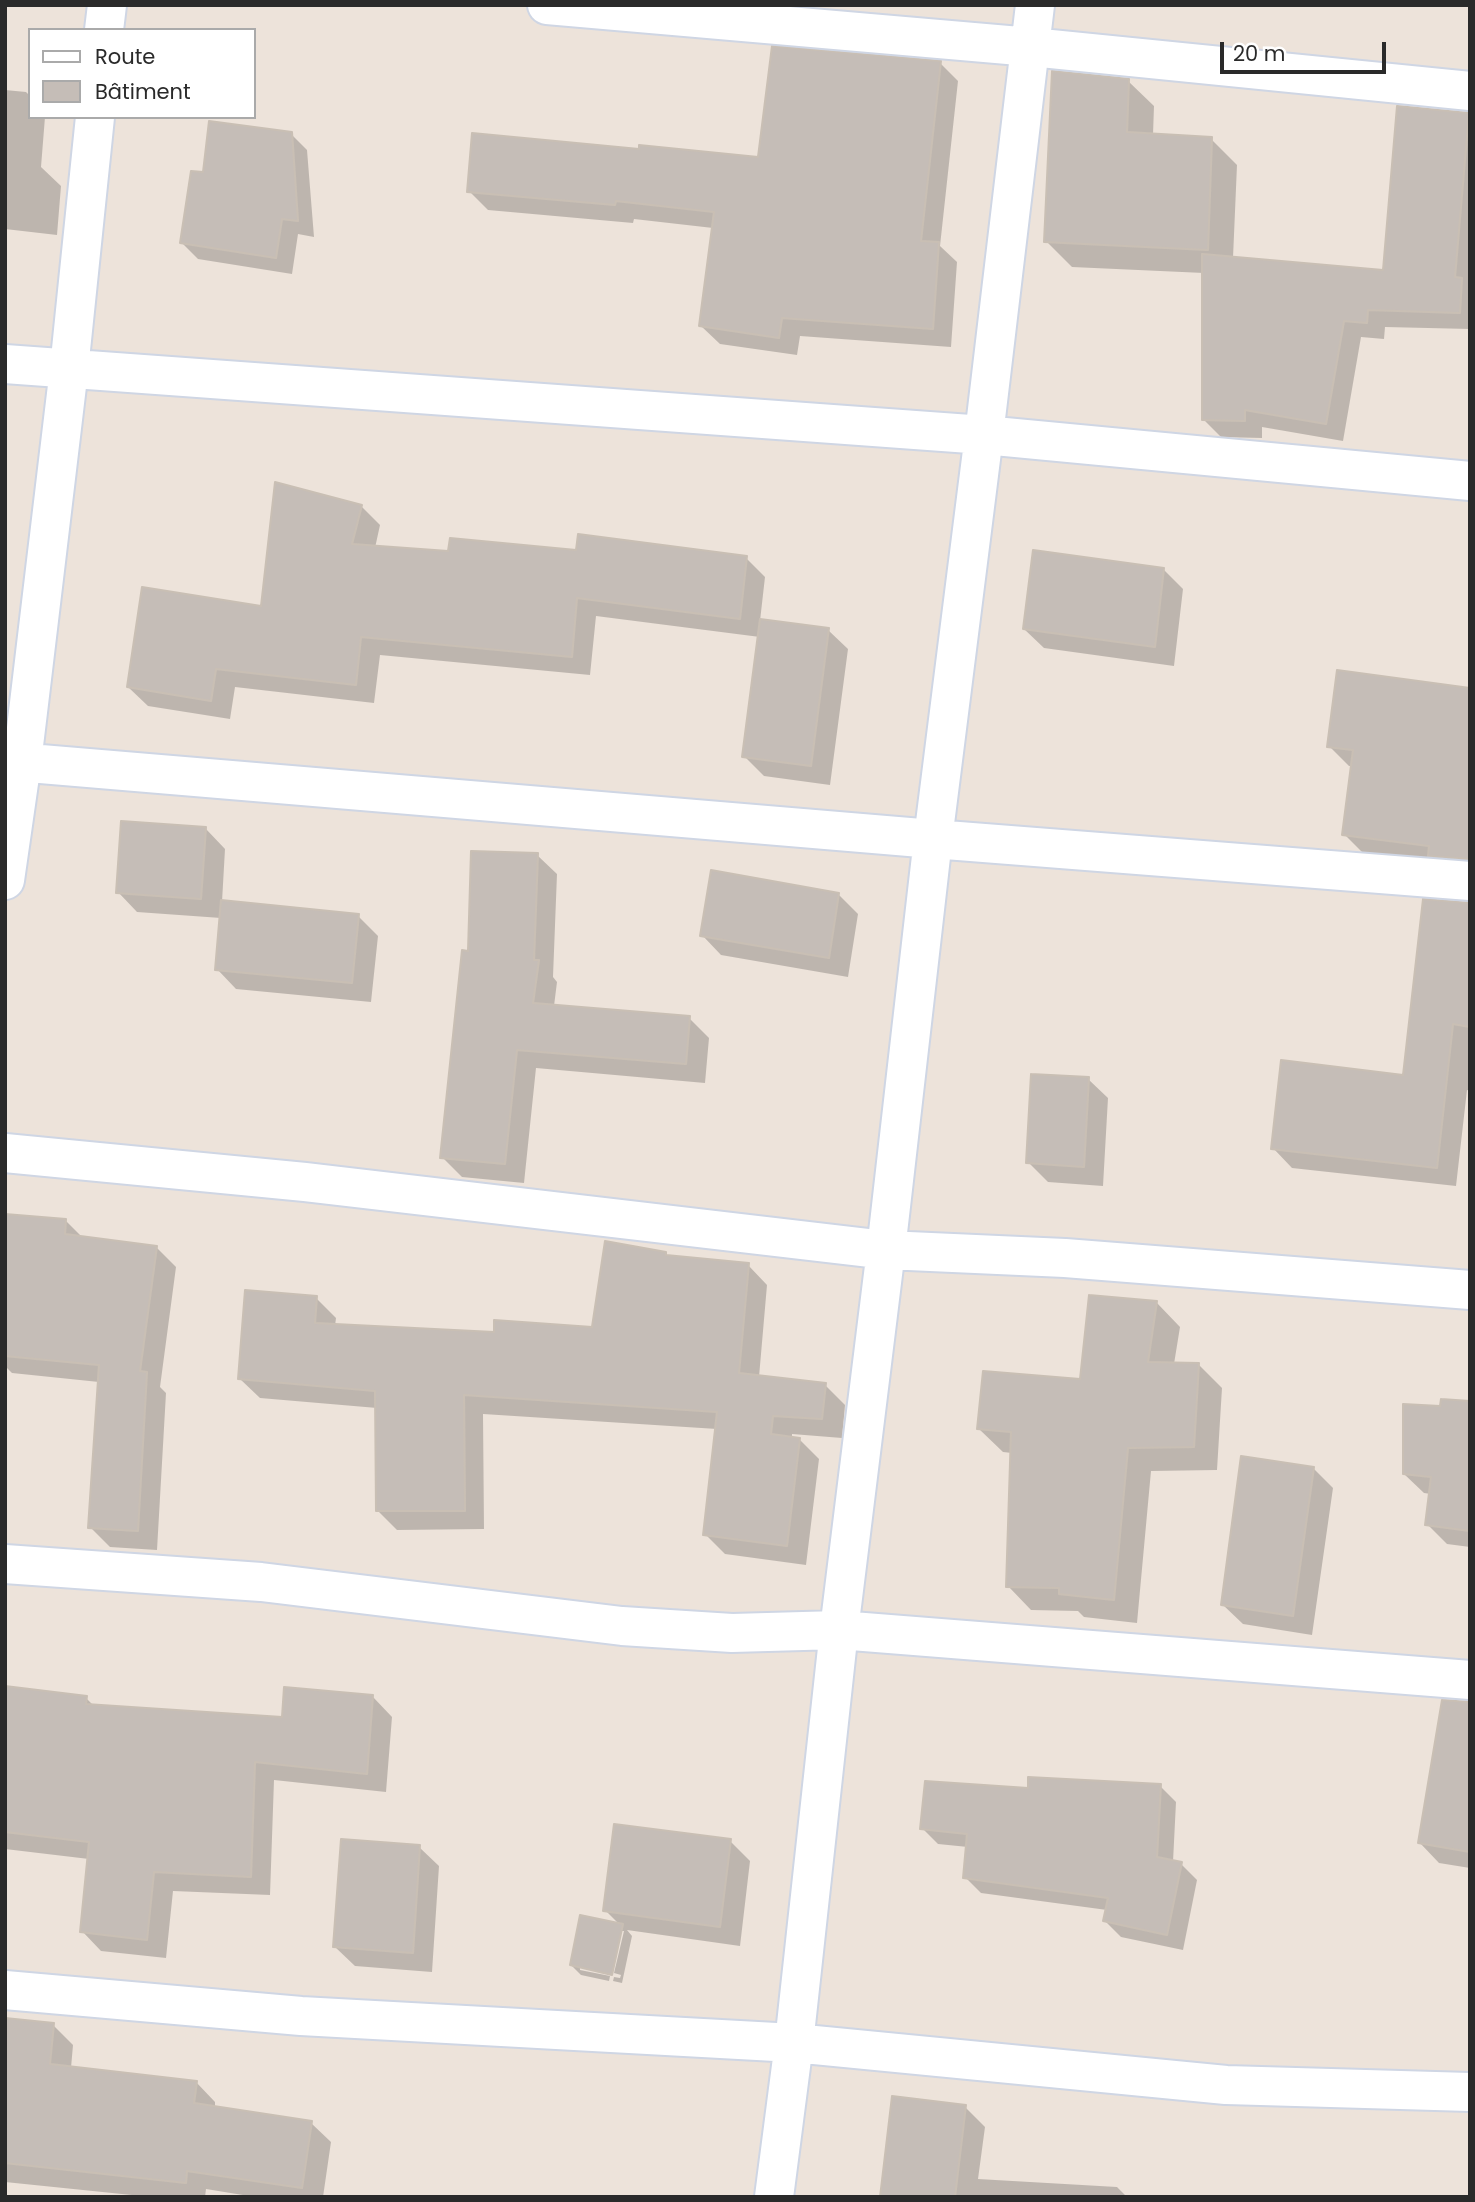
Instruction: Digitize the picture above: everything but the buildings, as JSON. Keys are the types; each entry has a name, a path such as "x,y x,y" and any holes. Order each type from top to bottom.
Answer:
{"street":[{"path":"104,28 107,5"},
{"path":"547,5 1031,47 1470,92"},
{"path":"774,2197 933,839 1035,5"},
{"path":"5,880 14,761 69,369 95,119"},
{"path":"5,364 984,435 1470,481"},
{"path":"14,761 933,839 1470,881"},
{"path":"5,1153 305,1182 886,1250 1065,1258 1470,1290"},
{"path":"5,1564 261,1582 622,1626 732,1633 839,1630 1470,1680"},
{"path":"5,1990 301,2017 794,2043 1226,2085 1470,2092"}]}
